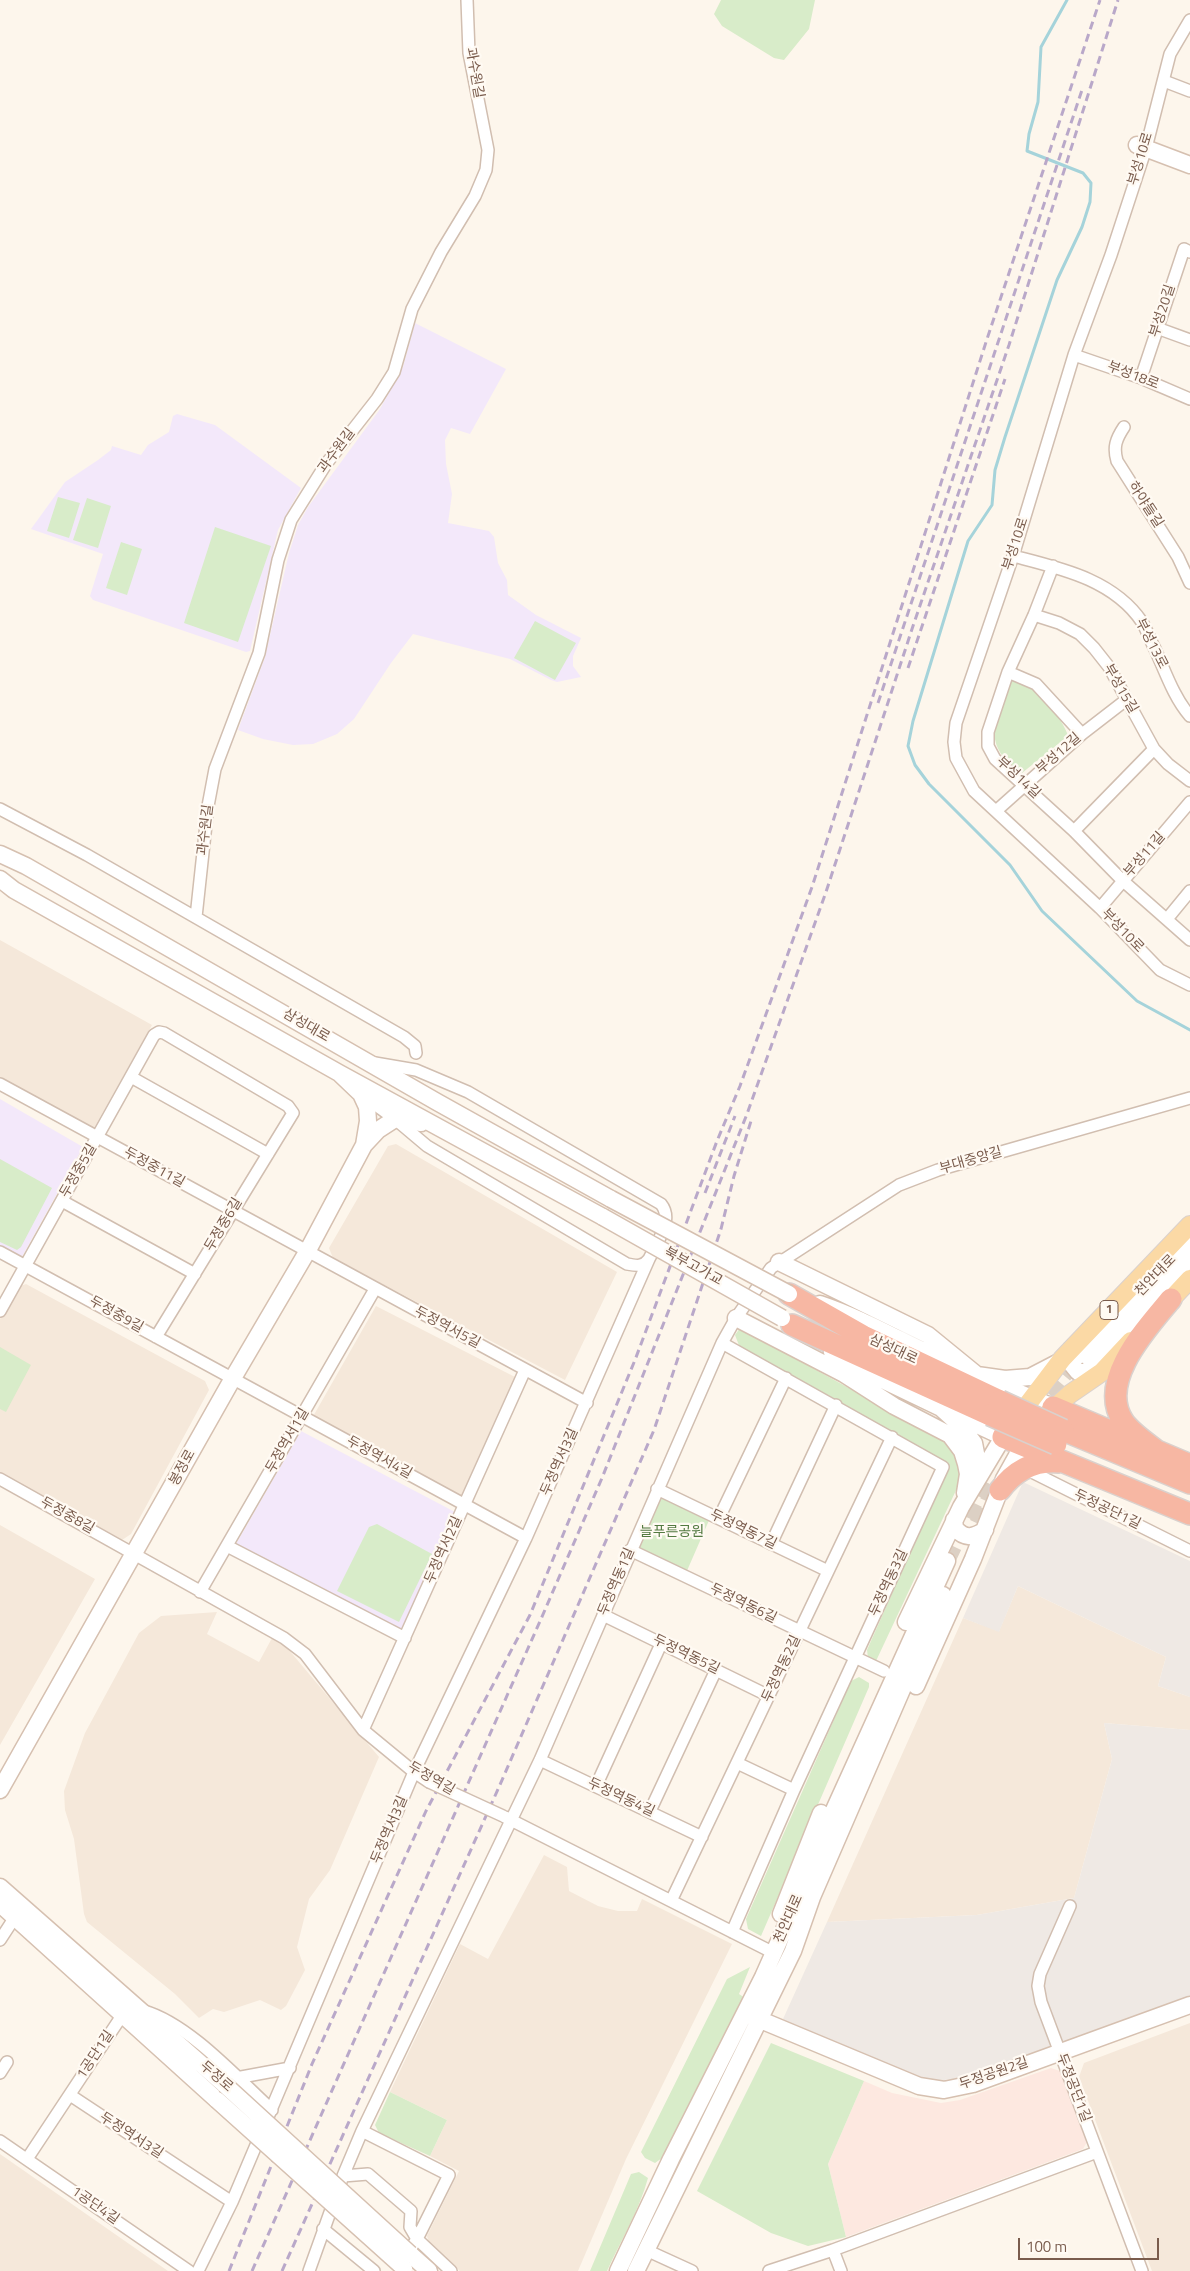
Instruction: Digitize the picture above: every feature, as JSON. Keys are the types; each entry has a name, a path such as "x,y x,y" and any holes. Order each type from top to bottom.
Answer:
{"highway":[{"name":"삼성대로","path":"789,1294 995,1408"},
{"path":"1158,1452 1123,1422 1115,1399 1116,1385 1126,1359 1171,1299"},
{"name":"삼성대로","path":"787,1321 995,1408"},
{"path":"1054,1407 1190,1465"},
{"path":"995,1408 1190,1514"},
{"path":"1013,1441 1061,1445 1190,1483"},
{"path":"1000,1490 1008,1479 1024,1468 1045,1461 1061,1445"},
{"path":"1061,1445 1190,1501"}],"main road":[{"path":"1141,146 1190,165"},
{"path":"0,849 26,866"},
{"name":"삼성대로","path":"0,854 26,866 611,1199"},
{"name":"삼성대로","path":"4,886 339,1073 603,1217"},
{"path":"339,1073 361,1094 367,1107 368,1121 364,1146"},
{"path":"364,1146 378,1130 395,1119 404,1119 437,1127"},
{"name":"봉정로","path":"0,1790 233,1378 307,1252 364,1146"},
{"name":"북부고가교","path":"611,1199 789,1294 850,1315 929,1354 977,1375"},
{"name":"북부고가교","path":"603,1217 787,1321 864,1371 1013,1441"},
{"name":"1","path":"1032,1398 1082,1359 1190,1225"},
{"name":"천안대로","path":"1082,1359 1190,1241"},
{"name":"천안대로","path":"1082,1359 1190,1258"},
{"path":"775,1265 928,1335 977,1375 1054,1407"},
{"path":"977,1375 1004,1379 1030,1377 1082,1359 1171,1299 1190,1279"},
{"path":"736,1318 844,1374 894,1406 950,1435 962,1451 966,1464 966,1488 955,1528 966,1536 973,1537 985,1530"},
{"path":"763,1977 768,1950 809,1841 941,1545 980,1474 1013,1441 1054,1407 1082,1359"},
{"path":"793,1951 832,1877 973,1559 1000,1490 1013,1441 1032,1398"},
{"path":"941,1408 961,1426 974,1443 980,1474"},
{"path":"941,1545 948,1541 960,1543 970,1550 973,1559"},
{"name":"천안대로","path":"618,2271 763,1977 804,1886 842,1791 952,1564 816,1888 793,1951 636,2271"},
{"name":"두정로","path":"0,1888 130,2011 218,2100 407,2260 429,2271"},
{"name":"두정로","path":"0,1904 130,2011 231,2081 407,2260"},
{"name":"두정공원2길","path":"744,2013 919,2086 944,2090 973,2084 1190,2005"}],"street":[{"name":"과수원길","path":"196,917 208,806 215,769 259,653 278,560 291,520 326,464 377,399 394,372 412,309 441,252 475,196 486,170 488,150 469,53 467,0"},
{"name":"부성10로","path":"1190,20 1170,54 1164,81 1141,146 1111,254 1074,355 1013,556 956,723 954,742 956,758 964,776 974,791 1100,908 1160,970 1190,985"},
{"path":"1164,81 1190,91"},
{"name":"부성20길","path":"1140,378 1184,249 1190,252"},
{"path":"1158,328 1190,340"},
{"name":"부성18로","path":"1074,355 1140,378 1190,399"},
{"name":"하야들길","path":"1124,427 1118,436 1114,450 1117,461 1178,556 1190,583"},
{"name":"부성13로","path":"1013,556 1053,566 1093,580 1123,600 1142,622 1174,691 1190,716"},
{"name":"부성14길","path":"1053,566 1034,615 1008,672 988,732 988,746 995,759 1074,831 1122,880 1190,940"},
{"name":"부성15길","path":"1034,615 1058,623 1080,634 1109,667 1154,749 1168,764 1190,780"},
{"path":"1008,672 1036,684 1082,734"},
{"name":"부성12길","path":"996,811 1082,734 1126,700"},
{"path":"1074,831 1154,749"},
{"name":"부성11길","path":"1100,908 1190,802"},
{"path":"0,809 87,855 404,1037 415,1046 416,1053"},
{"path":"1167,919 1190,891"},
{"name":"두정중5길","path":"0,1311 154,1035 164,1032 288,1106 293,1113"},
{"name":"두정역서3길","path":"70,2095 232,2202 414,1772 526,1538 667,1219 667,1211 661,1204 468,1092 416,1070 369,1062"},
{"path":"131,1077 268,1154"},
{"name":"두정중11길","path":"0,1084 307,1252"},
{"path":"361,1094 427,1146 627,1264 636,1271 638,1286"},
{"name":"부대중앙길","path":"775,1265 899,1185 938,1170 1190,1098"},
{"name":"두정중6길","path":"156,1337 293,1113"},
{"path":"62,1200 195,1274"},
{"name":"두정중9길","path":"0,1252 233,1378"},
{"name":"두정역서5길","path":"307,1252 586,1403"},
{"path":"627,1264 637,1266 646,1264 649,1259"},
{"name":"두정역동1길","path":"309,2271 343,2176 362,2131 507,1819 540,1760 630,1550 722,1343 736,1318 775,1265"},
{"name":"두정역서1길","path":"200,1592 375,1289"},
{"name":"두정역동3길","path":"722,1343 836,1405 943,1467 794,1790 732,1932"},
{"name":"두정역서2길","path":"364,1730 525,1370"},
{"name":"두정역서4길","path":"233,1378 526,1538"},
{"path":"719,1518 786,1378"},
{"path":"771,1544 836,1405"},
{"name":"두정역동2길","path":"671,1901 892,1437"},
{"name":"두정공단1길","path":"1024,1468 1190,1551"},
{"name":"두정중8길","path":"0,1478 135,1554"},
{"name":"두정역동7길","path":"657,1489 828,1571"},
{"path":"227,1546 405,1638"},
{"name":"두정역동6길","path":"630,1550 884,1672"},
{"name":"두정역길","path":"135,1554 284,1638 305,1654 364,1730 414,1772 429,1782 768,1950"},
{"name":"두정역동5길","path":"603,1615 769,1696"},
{"path":"596,1786 661,1644"},
{"path":"650,1812 716,1670"},
{"name":"두정역동4길","path":"540,1760 702,1836"},
{"path":"737,1763 794,1790"},
{"name":"두정공단1길","path":"1070,1906 1040,1974 1038,1986 1041,2002 1142,2271"},
{"path":"0,1940 15,1917"},
{"name":"1공단1길","path":"27,2159 130,2011"},
{"path":"0,2073 8,2062"},
{"path":"231,2081 290,2068"},
{"path":"231,2081 272,2110"},
{"path":"362,2131 448,2175 407,2260"},
{"name":"1공단4길","path":"0,2141 189,2271"},
{"path":"769,2271 833,2250 1097,2152"},
{"path":"343,2176 368,2174 411,2211 407,2260"},
{"path":"198,2271 232,2202"},
{"path":"323,2229 374,2271"},
{"path":"646,2250 692,2271"},
{"path":"833,2250 841,2271"},
{"path":"407,2260 451,2271"}],"shaded area":[{"path":"415,323 506,369 470,434 451,428 445,440 446,464 452,494 448,523 489,531 494,537 498,563 507,580 508,595 536,615 581,638 573,656 573,666 581,677 557,682 510,659 413,634 391,663 354,719 337,734 313,744 293,745 263,739 238,730 265,657 289,553 298,525 308,507 380,409 403,367"},
{"path":"177,414 215,425 301,488 278,530 250,651 246,652 93,600 90,596 103,554 31,529 65,482 98,460 111,450 112,446 141,455 148,445 169,432 173,416"},
{"path":"0,940 152,1025 90,1135 0,1084"},
{"path":"0,1099 83,1147 19,1262 0,1252"},
{"path":"396,1144 617,1272 565,1380 333,1258 329,1248 388,1146"},
{"path":"26,1284 205,1381 209,1390 131,1534 122,1540 0,1475 0,1319 18,1287"},
{"path":"376,1306 515,1377 460,1499 311,1420"},
{"path":"301,1431 455,1512 402,1630 236,1544"},
{"path":"1023,1482 1190,1561 1190,1697 1158,1686 1166,1657 1018,1586 999,1632 963,1618"},
{"path":"0,1525 95,1579 0,1745"},
{"path":"1018,1586 1166,1657 1158,1686 1190,1697 1190,1730 1104,1723 1112,1759 1074,1898 977,1915 827,1922 963,1618 999,1631"},
{"path":"217,1612 207,1634 259,1662 272,1638 283,1643 379,1757 330,1870 309,1899 297,1947 305,1970 286,2006 281,2010 260,2000 224,2012 213,2009 199,2018 175,1994 87,1922 84,1914 74,1839 65,1810 64,1791 85,1733 139,1633 161,1616"},
{"path":"1104,1723 1190,1730 1190,1996 970,2077 926,2082 791,2025 783,2019 827,1922 977,1915 1074,1898 1112,1759"},
{"path":"544,1855 567,1867 569,1891 598,1906 618,1911 637,1911 642,1899 732,1944 626,2159 578,2271 460,2271 429,2243 427,2236 459,2171 430,2156 447,2120 390,2092 460,1944 488,1959"},
{"path":"1190,2023 1190,2271 1152,2271 1079,2077 1084,2063"},
{"path":"1051,2068 1060,2071 1087,2142 1083,2149 846,2237 828,2164 864,2081 892,2093 941,2103 960,2100"},
{"path":"0,2154 168,2271 0,2271"}],"green space":[{"path":"721,0 815,0 809,29 784,60 774,58 722,26 714,14"},
{"path":"58,497 80,503 69,538 47,531"},
{"path":"87,498 111,506 98,548 73,540"},
{"path":"215,527 271,546 238,642 184,623"},
{"path":"121,542 142,549 127,595 106,588"},
{"path":"535,621 576,643 555,680 514,658"},
{"path":"1010,681 1029,683 1039,692 1052,707 1068,736 1022,773 1014,769 998,749 994,730 998,711"},
{"path":"0,1159 52,1188 21,1247 17,1250 0,1242"},
{"path":"740,1328 952,1445 960,1472 959,1484 876,1661 868,1658 867,1650 949,1465 947,1462 740,1348 735,1335"},
{"path":"0,1347 31,1365 6,1412 0,1409"},
{"name":"늘푸른공원","path":"659,1493 710,1518 686,1573 635,1548"},
{"path":"377,1524 432,1554 399,1622 337,1591 369,1527"},
{"path":"859,1677 869,1683 869,1687 761,1936 748,1929 746,1919 851,1681"},
{"path":"750,1967 739,1994 745,1998 678,2134 662,2158 655,2163 645,2158 641,2152 727,1979"},
{"path":"771,2043 864,2081 828,2164 846,2237 808,2246 771,2233 697,2191"},
{"path":"390,2092 447,2120 430,2156 379,2133 375,2125"},
{"path":"639,2172 648,2178 635,2214 607,2271 590,2271 631,2174"}],"waterway":[{"path":"1067,0 1041,47 1038,102 1029,134 1027,151 1083,173 1091,183 1090,202 1082,227 1057,280 1005,437 995,470 992,505 968,541 913,721 908,746 915,765 929,784 1010,865 1042,911 1137,1001 1190,1030"}],"tunnel":[{"path":"1033,1412 1081,1355"},
{"path":"947,1561 987,1477"},
{"path":"967,1545 993,1490"}],"railway":[{"path":"229,2271 312,2064 426,1811 530,1615 635,1360 717,1141 740,1086 812,887 987,339 1100,0"},
{"path":"252,2271 602,1478 747,1114 826,892 913,626 1009,345 1118,0"},
{"path":"878,703 1082,90"},
{"path":"908,668 1005,379"},
{"path":"705,1193 735,1116"},
{"path":"282,2271 499,1787 654,1430 721,1229 734,1176 751,1121"}]}
